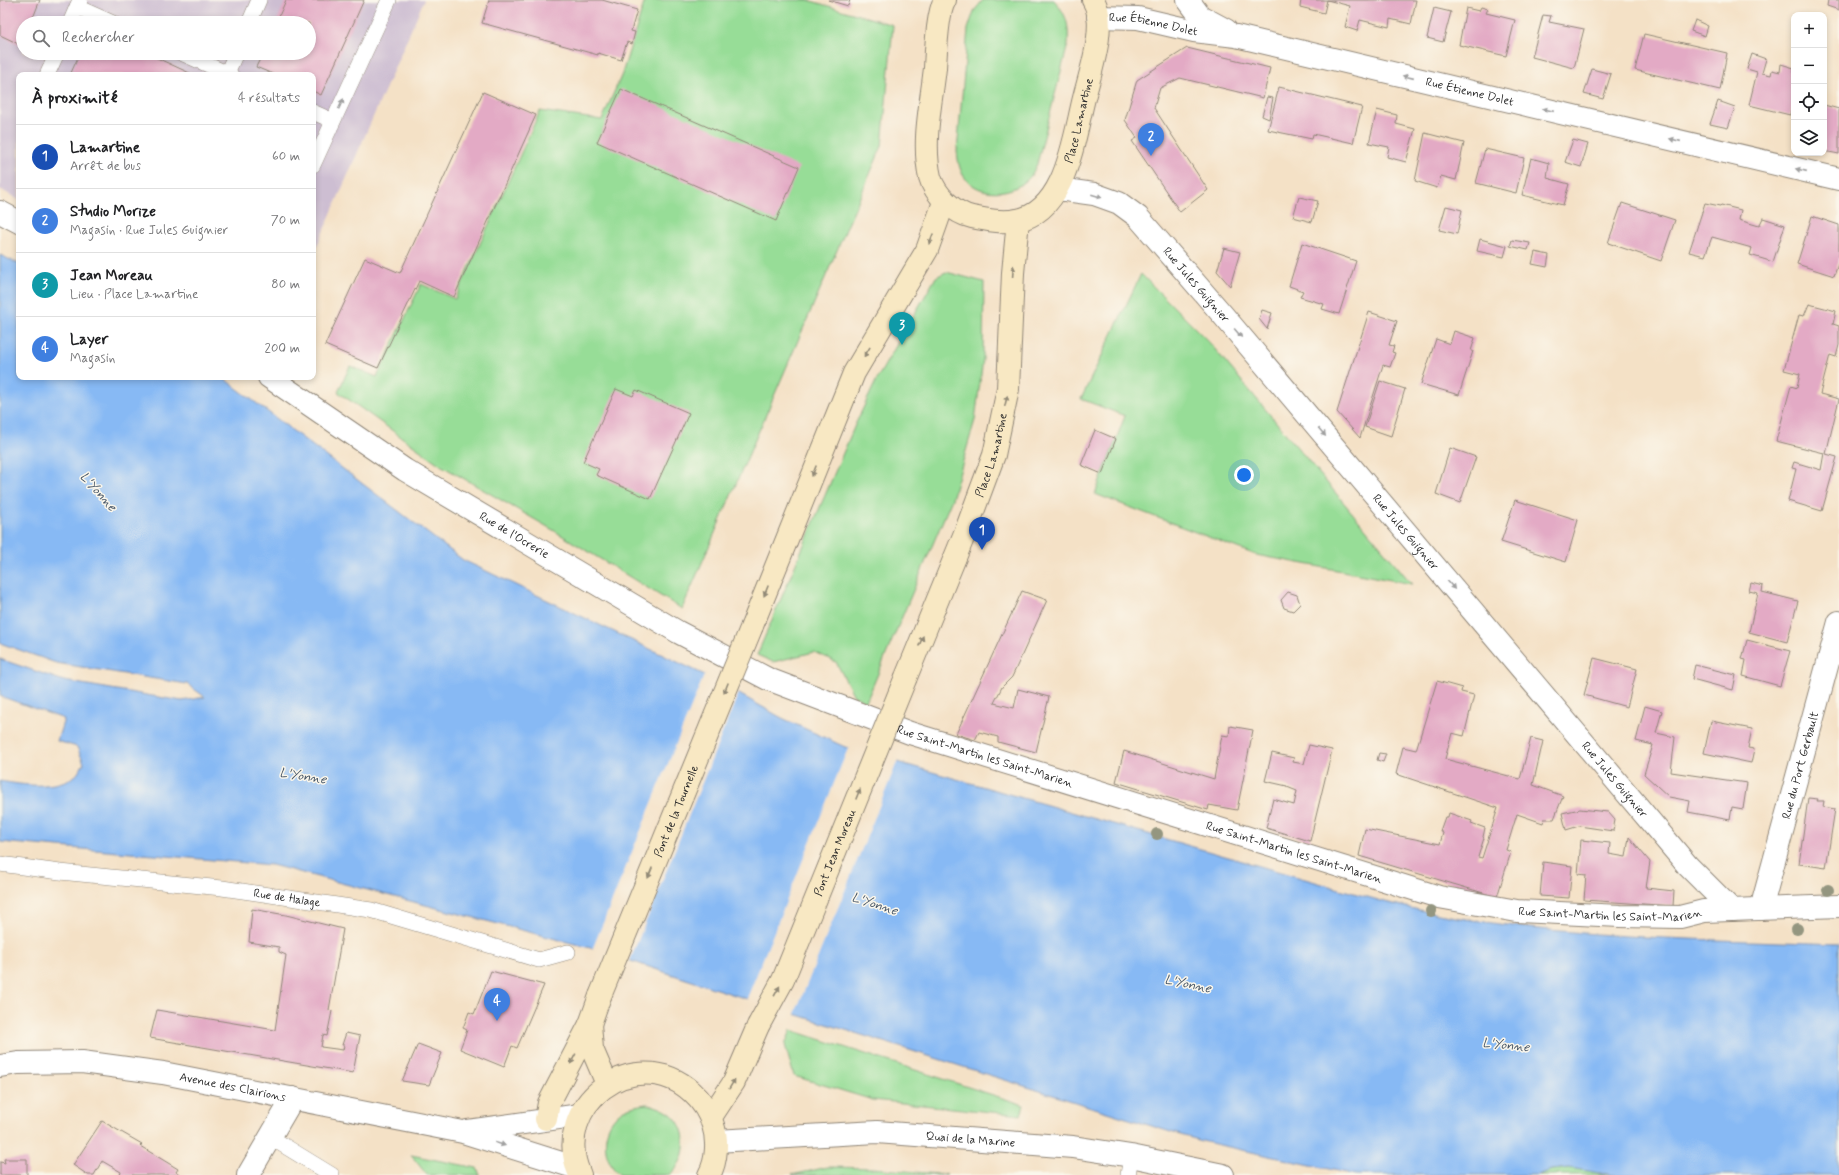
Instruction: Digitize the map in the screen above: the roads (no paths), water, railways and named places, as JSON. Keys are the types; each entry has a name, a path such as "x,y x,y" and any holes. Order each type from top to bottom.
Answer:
{"main road":[{"name":"Place Lamartine","path":"944,1 939,26 927,149 930,178 944,202 966,216 993,221 1018,220 1041,210 1058,189 1067,168 1096,48 1096,5"},
{"name":"Pont de la Tournelle","path":"546,1119 549,1103 590,1024 600,996 854,373 927,250 944,202"},
{"name":"Place Lamartine","path":"906,677 965,533 994,455 1008,389 1013,273 1018,220"},
{"name":"Pont Jean Moreau","path":"711,1117 734,1082 758,1026 783,980 906,677"},
{"path":"590,1024 592,1049 607,1084"},
{"path":"579,1172 573,1150 574,1132 580,1115 591,1097 607,1084 626,1076 646,1073 666,1077 684,1086 700,1099 711,1117 716,1141 716,1156 709,1175"}],"street":[{"path":"1188,0 1200,16 1236,36"},
{"name":"Rue Étienne Dolet","path":"1096,5 1138,18 1194,31 1236,36 1839,179"},
{"name":"Rue Jules Guignier","path":"1058,189 1094,194 1120,204 1138,217 1227,320 1688,866 1732,910"},
{"path":"0,212 16,220"},
{"name":"Rue de l'Ocrerie","path":"274,380 405,470 685,636 768,679"},
{"name":"Rue du Port Gerbault","path":"1761,909 1839,622"},
{"name":"Rue Saint-Martin les Saint-Marien","path":"768,679 910,733 1439,897 1517,911 1620,916 1680,917 1704,911 1839,906"},
{"name":"Avenue des Clairions","path":"0,1066 18,1063 82,1062 163,1073 463,1132 579,1172"},
{"path":"248,1175 293,1098"},
{"name":"Avenue des Clairions","path":"463,1132 580,1115"},
{"name":"Quai de la Marine","path":"716,1141 876,1132 1072,1147 1130,1165 1223,1175"}],"lane":[{"path":"252,16 259,0"},
{"path":"316,158 389,0"},
{"path":"73,16 79,3 102,16"},
{"path":"48,72 54,60"},
{"path":"197,60 224,72"},
{"path":"230,72 234,60"},
{"path":"316,113 333,121"},
{"name":"Rue de Halage","path":"0,864 60,872 222,888 371,910 539,960 568,952"},
{"path":"270,1137 332,1175"}],"water":[{"name":"L'Yonne","path":"0,255 16,263 16,380 226,380 463,560 707,676 782,718 845,747 1385,902 1441,914 1497,924 1610,935 1839,944 1839,1175 1613,1175 1569,1168 1551,1170 1539,1175 1356,1175 1206,1142 1177,1134 750,1000 594,949 272,865 0,842 0,781 28,785 48,785 58,783 75,776 84,763 77,747 57,741 64,719 0,696 0,659 64,681 182,701 205,697 187,684 56,663 0,643"}],"place":[{"name":"Studio Morize","path":"1151,156"},
{"name":"Jean Moreau","path":"902,345"},
{"name":"Lamartine","path":"982,550"},
{"name":"Layer","path":"497,1021"}]}
